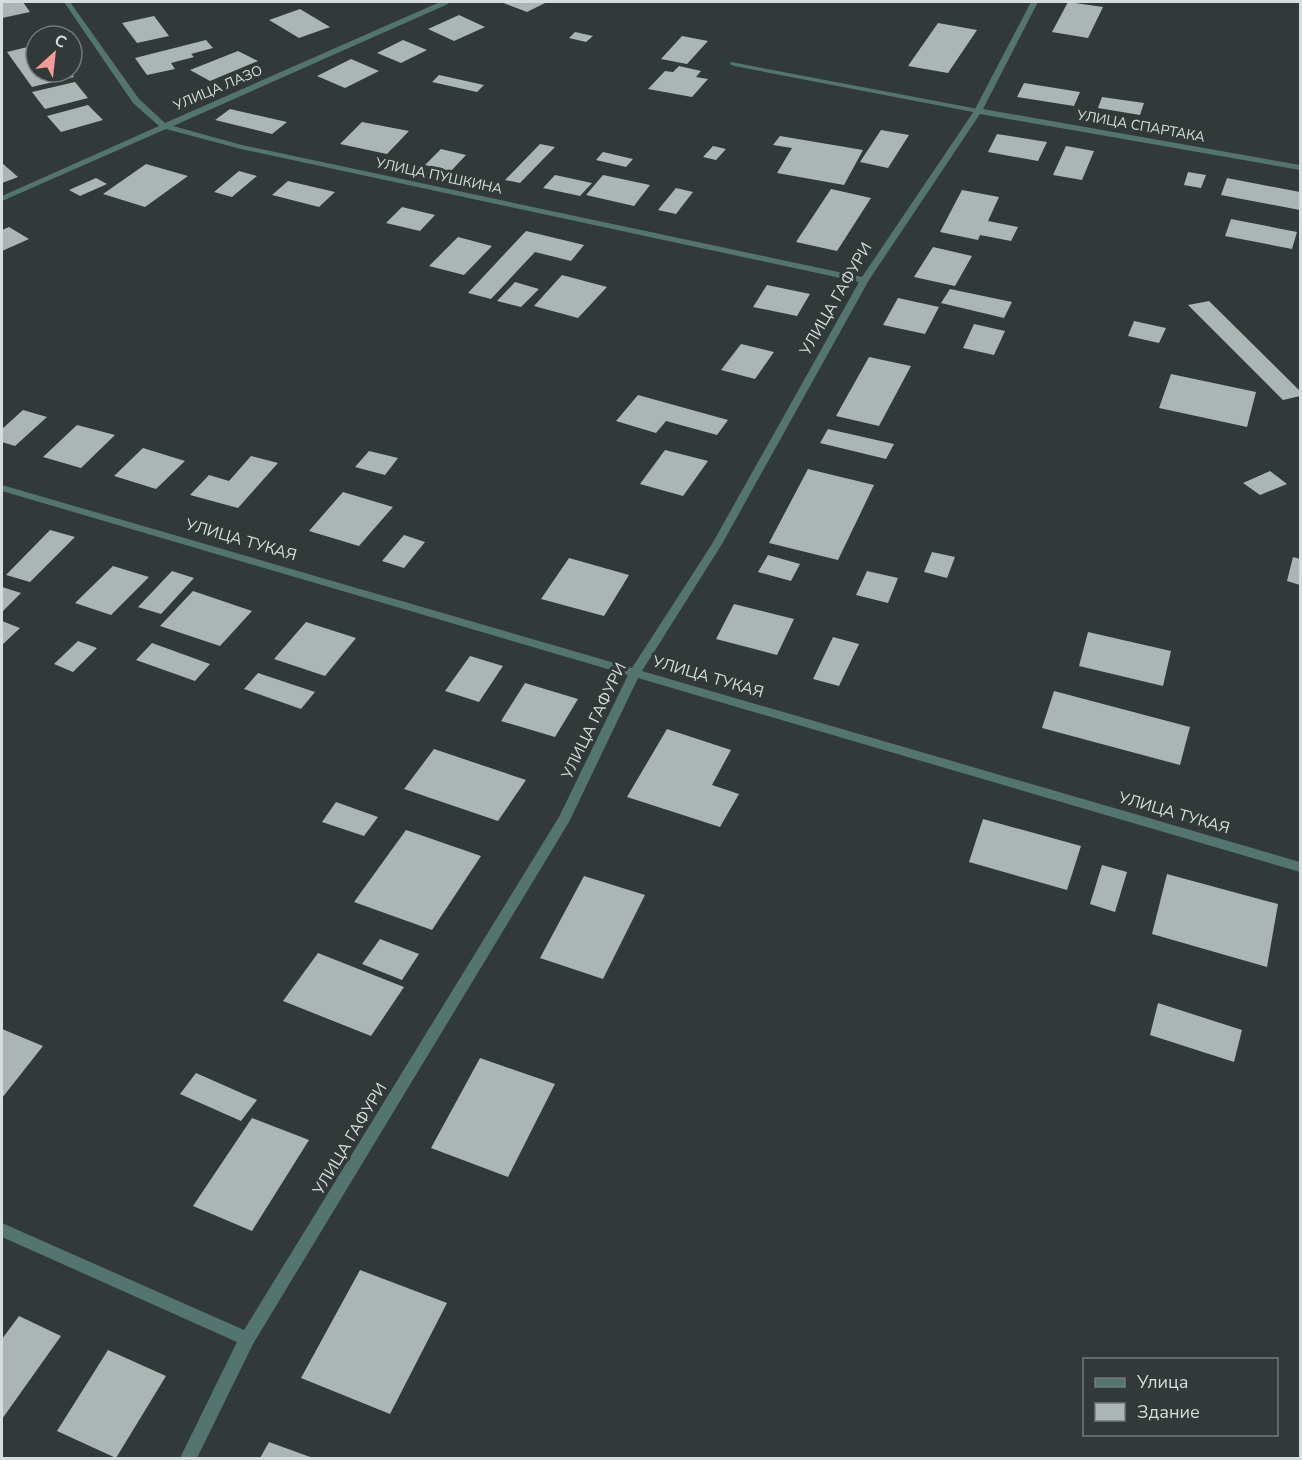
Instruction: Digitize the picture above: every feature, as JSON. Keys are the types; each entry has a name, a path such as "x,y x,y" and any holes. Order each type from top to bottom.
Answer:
{"street":[{"name":"УЛИЦА ПУШКИНА","path":"67,2 136,101 163,126 253,150 864,280"},
{"name":"УЛИЦА ЛАЗО","path":"2,199 445,2"},
{"name":"УЛИЦА ГАФУРИ","path":"188,1458 246,1339 565,819 635,672 717,544 864,280 978,111 1034,2"},
{"name":"УЛИЦА СПАРТАКА","path":"734,64 978,111 1300,167"},
{"name":"УЛИЦА ТУКАЯ","path":"2,488 1300,867"},
{"path":"2,1230 246,1339"}],"building":[{"path":"2,2 23,2 30,12 2,18"},
{"path":"501,2 547,2 527,12"},
{"path":"1068,2 1103,7 1088,38 1052,32"},
{"path":"300,9 330,27 299,38 269,20"},
{"path":"459,15 485,27 454,41 428,29"},
{"path":"154,16 169,36 137,43 122,23"},
{"path":"938,23 977,30 948,73 908,66"},
{"path":"575,32 593,36 586,42 569,38"},
{"path":"682,36 708,41 687,64 661,59"},
{"path":"206,40 213,48 191,54 194,57 171,63 175,69 147,75 135,58"},
{"path":"403,40 427,50 401,63 377,53"},
{"path":"24,48 24,76 7,52"},
{"path":"238,51 258,61 210,81 190,70"},
{"path":"351,59 379,71 345,88 317,76"},
{"path":"679,66 701,71 696,77 708,79 692,97 648,89 665,71 673,72"},
{"path":"439,75 484,85 477,92 432,82"},
{"path":"1024,83 1080,92 1074,106 1017,97"},
{"path":"66,84 77,84 88,98 45,109 32,92"},
{"path":"1102,97 1144,103 1140,115 1098,108"},
{"path":"88,105 103,120 61,132 47,116"},
{"path":"230,109 287,122 272,134 215,120"},
{"path":"362,122 409,131 387,154 340,144"},
{"path":"881,130 909,135 888,168 860,162"},
{"path":"997,134 1047,142 1038,161 988,152"},
{"path":"780,136 863,150 844,185 777,173 792,148 773,145"},
{"path":"540,144 555,147 520,183 505,180"},
{"path":"713,146 726,149 716,160 703,157"},
{"path":"1066,146 1094,151 1082,180 1053,175"},
{"path":"441,149 466,155 451,171 425,165"},
{"path":"603,152 633,159 626,167 596,160"},
{"path":"2,163 18,177 2,183"},
{"path":"146,164 188,176 145,207 103,194"},
{"path":"239,171 257,176 232,197 214,192"},
{"path":"1188,172 1206,175 1201,188 1184,185"},
{"path":"555,175 592,183 580,196 543,188"},
{"path":"603,175 650,185 634,206 586,195"},
{"path":"96,178 107,184 80,196 69,190"},
{"path":"1227,178 1300,192 1300,210 1221,195"},
{"path":"288,181 335,192 319,207 272,195"},
{"path":"676,188 693,192 676,214 658,210"},
{"path":"831,189 871,198 837,251 796,242"},
{"path":"962,190 999,197 988,221 1018,227 1011,241 980,235 978,240 940,232"},
{"path":"402,207 435,215 420,231 386,223"},
{"path":"1231,219 1297,232 1292,249 1225,236"},
{"path":"9,227 29,239 2,251 2,230"},
{"path":"526,231 584,245 571,261 535,252 491,299 468,293"},
{"path":"458,237 492,246 464,275 429,266"},
{"path":"933,247 972,256 955,286 914,277"},
{"path":"562,275 607,287 578,318 534,306"},
{"path":"515,282 539,289 521,307 497,301"},
{"path":"767,285 810,294 797,316 753,307"},
{"path":"950,289 1012,302 1004,318 941,303"},
{"path":"898,298 939,307 925,334 883,325"},
{"path":"1209,301 1300,391 1300,396 1283,400 1188,305"},
{"path":"1134,321 1166,328 1159,343 1128,336"},
{"path":"974,324 1005,331 994,355 963,348"},
{"path":"741,344 774,352 755,379 721,370"},
{"path":"869,357 911,366 879,426 836,416"},
{"path":"1171,374 1256,392 1247,427 1159,408"},
{"path":"638,395 728,420 717,435 666,421 656,433 616,421"},
{"path":"23,410 47,417 15,446 2,442 2,429"},
{"path":"77,425 115,435 81,468 43,457"},
{"path":"828,429 894,444 886,459 820,443"},
{"path":"143,448 185,461 156,489 114,476"},
{"path":"665,450 708,461 683,496 640,484"},
{"path":"369,451 398,458 385,475 355,467"},
{"path":"251,456 278,463 238,508 190,495 209,475 229,481"},
{"path":"808,469 874,485 838,560 769,543"},
{"path":"1270,471 1287,484 1260,495 1243,483"},
{"path":"343,492 393,507 359,546 309,531"},
{"path":"50,530 75,537 30,582 6,575"},
{"path":"404,535 425,542 404,568 382,561"},
{"path":"932,552 955,557 947,578 924,572"},
{"path":"768,555 800,564 791,581 758,572"},
{"path":"1293,557 1300,559 1300,585 1287,581"},
{"path":"569,558 629,575 604,616 541,599"},
{"path":"113,566 149,577 111,615 75,603"},
{"path":"172,571 194,578 161,614 138,607"},
{"path":"867,571 898,578 888,603 856,595"},
{"path":"2,587 21,593 2,612"},
{"path":"193,591 252,611 220,646 160,626"},
{"path":"734,604 794,619 777,655 716,639"},
{"path":"2,621 20,628 2,645"},
{"path":"306,622 356,638 325,676 274,659"},
{"path":"1088,632 1171,651 1163,686 1079,666"},
{"path":"833,637 859,644 839,686 813,679"},
{"path":"78,641 97,648 73,672 54,664"},
{"path":"152,643 210,664 195,681 136,660"},
{"path":"470,656 503,666 479,702 445,691"},
{"path":"258,673 315,692 301,709 244,689"},
{"path":"525,683 578,699 555,737 501,721"},
{"path":"1054,691 1190,727 1180,765 1042,728"},
{"path":"667,729 731,750 712,785 739,794 720,827 627,797"},
{"path":"434,749 526,780 498,821 404,789"},
{"path":"336,802 378,817 364,836 322,822"},
{"path":"983,819 1081,846 1067,890 969,862"},
{"path":"406,830 481,856 432,930 354,902"},
{"path":"1102,865 1127,872 1115,912 1090,904"},
{"path":"1167,874 1278,904 1267,967 1152,934"},
{"path":"584,876 645,895 603,979 540,958"},
{"path":"380,939 419,954 402,980 362,964"},
{"path":"318,953 404,987 371,1036 283,1001"},
{"path":"1158,1003 1242,1030 1234,1062 1150,1035"},
{"path":"2,1029 43,1046 2,1098"},
{"path":"480,1058 555,1084 508,1177 431,1148"},
{"path":"196,1073 257,1100 241,1121 180,1094"},
{"path":"252,1118 309,1140 252,1231 193,1206"},
{"path":"360,1270 447,1303 390,1414 301,1378"},
{"path":"19,1316 61,1336 2,1419 2,1339"},
{"path":"108,1350 166,1376 116,1458 57,1431"},
{"path":"269,1442 313,1458 260,1458"}]}
